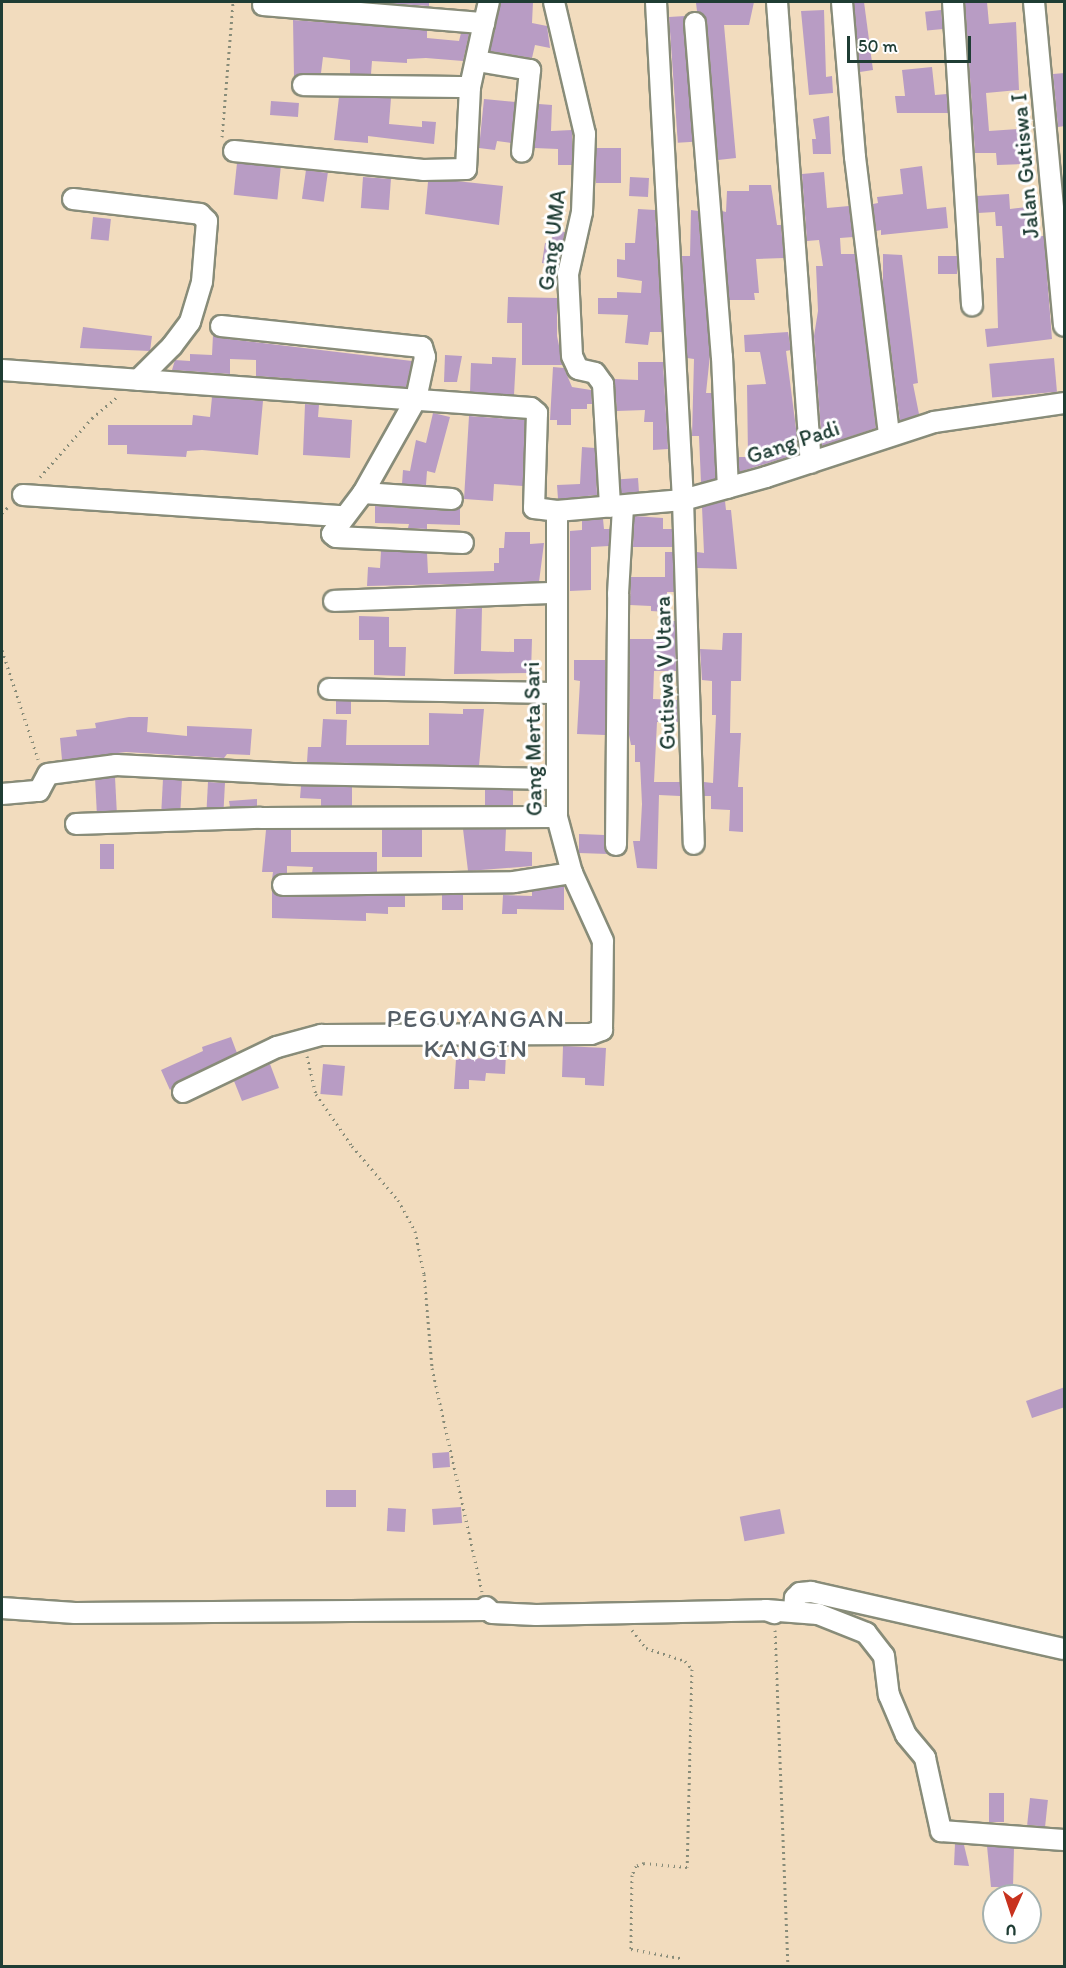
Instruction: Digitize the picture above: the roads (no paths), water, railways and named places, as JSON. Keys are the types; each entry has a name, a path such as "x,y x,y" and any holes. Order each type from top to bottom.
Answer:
{"street":[{"path":"234,151 460,171 468,165 465,138 470,87 489,2"},
{"name":"Gang UMA","path":"554,2 585,135 582,212 568,274 572,356 578,369 595,374 603,384 617,506"},
{"name":"Gutiswa V Utara","path":"656,2 683,500 694,844"},
{"path":"777,2 812,462"},
{"path":"842,2 855,158 889,432"},
{"path":"953,2 972,305"},
{"name":"Jalan Gutiswa I","path":"1034,2 1065,326"},
{"path":"263,5 484,23"},
{"path":"695,22 722,357 728,488"},
{"path":"477,61 530,70 522,152"},
{"path":"303,85 470,87"},
{"path":"73,199 200,214 207,221 201,282 189,322 172,346 138,380"},
{"path":"221,326 422,347 425,357 416,399 363,493 333,529 336,537 463,543"},
{"path":"2,370 416,399"},
{"name":"Gang Padi","path":"416,399 535,409 534,508 557,511 683,500 812,462 934,422 1065,403"},
{"path":"363,493 452,499"},
{"path":"23,495 342,516"},
{"path":"616,845 617,506"},
{"name":"Gang Merta Sari","path":"183,1092 277,1047 308,1037 591,1034 602,1030 603,941 572,873 557,817 554,779 556,693 554,593 557,511"},
{"path":"334,601 554,593"},
{"path":"329,689 556,693"},
{"path":"2,794 39,791 48,774 116,765 304,775 554,779"},
{"path":"76,824 261,818 557,817"},
{"path":"284,885 514,882 572,873"},
{"path":"794,1611 795,1598 801,1593 811,1592 1065,1649"},
{"path":"2,1608 75,1613 487,1609 536,1615 770,1611 818,1614 866,1633 884,1656 889,1695 906,1735 925,1758 941,1831 1065,1840"}],"district":[{"name":"PEGUYANGAN KANGIN","path":"476,1034"}]}
